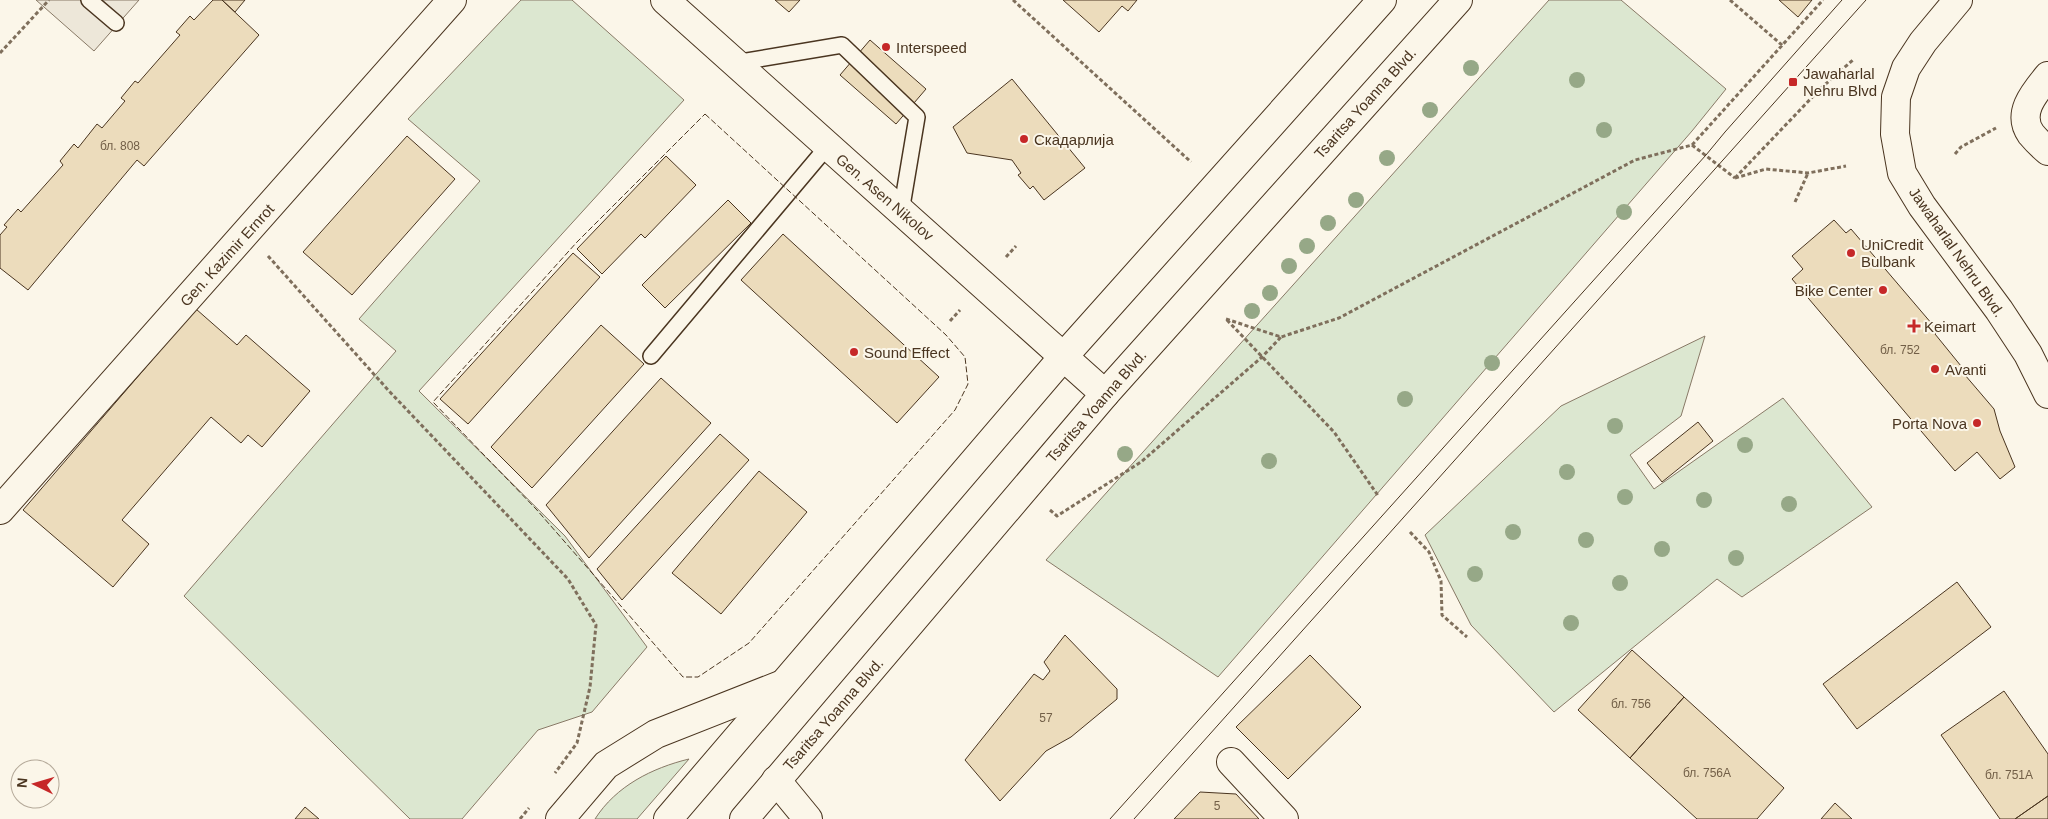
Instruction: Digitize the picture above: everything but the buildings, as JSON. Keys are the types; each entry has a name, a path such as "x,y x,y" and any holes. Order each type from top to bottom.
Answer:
{"street":[{"name":"Gen. Kazimir Ernrot","path":"0,510 452,0"},
{"name":"Gen. Asen Nikolov","path":"665,0 1105,394"},
{"path":"668,819 1064,356 1382,0"},
{"name":"Tsaritsa Yoanna Blvd.","path":"744,819 1105,394 1458,0"},
{"name":"Jawaharlal Nehru Blvd.","path":"1958,0 1923,42 1903,75 1896,97 1895,134 1902,174 1922,206 1999,310 2028,354 2048,394"},
{"path":"2048,76 2030,98 2026,112 2026,122 2030,133 2048,151"},
{"path":"560,819 606,765 656,734 783,684"},
{"path":"1231,762 1284,819"},
{"path":"776,780 808,819"}],"lane":[{"path":"90,0 116,23"},
{"path":"735,63 842,45 917,116 901,212"},
{"path":"651,356 827,147"}],"path":[{"path":"0,53 49,0"},
{"path":"1014,0 1191,162"},
{"path":"1730,0 1783,46"},
{"path":"1050,510 1057,516 1141,462 1262,357 1281,337 1339,318 1635,160 1692,145 1823,0"},
{"path":"1735,178 1820,89 1854,59"},
{"path":"1955,154 1961,147 2026,112"},
{"path":"1692,145 1735,178"},
{"path":"1735,178 1766,169 1808,173 1846,166"},
{"path":"1795,202 1808,173"},
{"path":"247,233 389,391 568,579 596,625 590,687 576,743 554,774"},
{"path":"1006,257 1016,246"},
{"path":"950,321 960,310"},
{"path":"1281,337 1226,319 1334,432 1379,498"},
{"path":"1410,532 1429,552 1441,581 1442,615 1467,636"},
{"path":"520,819 531,806"}],"green space":[{"path":"521,0 572,0 684,100 419,391 565,536 647,647 592,712 538,730 462,819 410,819 184,596 396,351 359,319 480,181 408,119"},
{"path":"1549,0 1621,0 1726,89 1692,131 1218,677 1046,560"},
{"path":"1705,336 1681,416 1630,455 1654,489 1783,398 1872,507 1742,597 1717,579 1554,712 1471,625 1425,535 1561,406"},
{"path":"689,759 637,819 595,819 613,797 636,780 649,773"}],"shaded area":[{"path":"36,0 139,0 94,51"}],"tram line":[{"path":"1110,819 1706,155 1842,0"},
{"path":"1134,819 1866,0"}],"fence":[{"path":"705,114 946,335 965,357 968,384 955,410 749,643 698,677 683,677 536,509 433,402 577,242 705,114"}],"place":[{"name":"Interspeed","path":"886,47"},
{"name":"Jawaharlal Nehru Blvd","path":"1793,82"},
{"name":"Скадарлиjа","path":"1024,139"},
{"name":"UniCredit Bulbank","path":"1851,253"},
{"name":"Bike Center","path":"1883,290"},
{"name":"Keimart","path":"1914,326"},
{"name":"Sound Effect","path":"854,352"},
{"name":"Avanti","path":"1935,369"},
{"name":"Porta Nova","path":"1977,423"}]}
